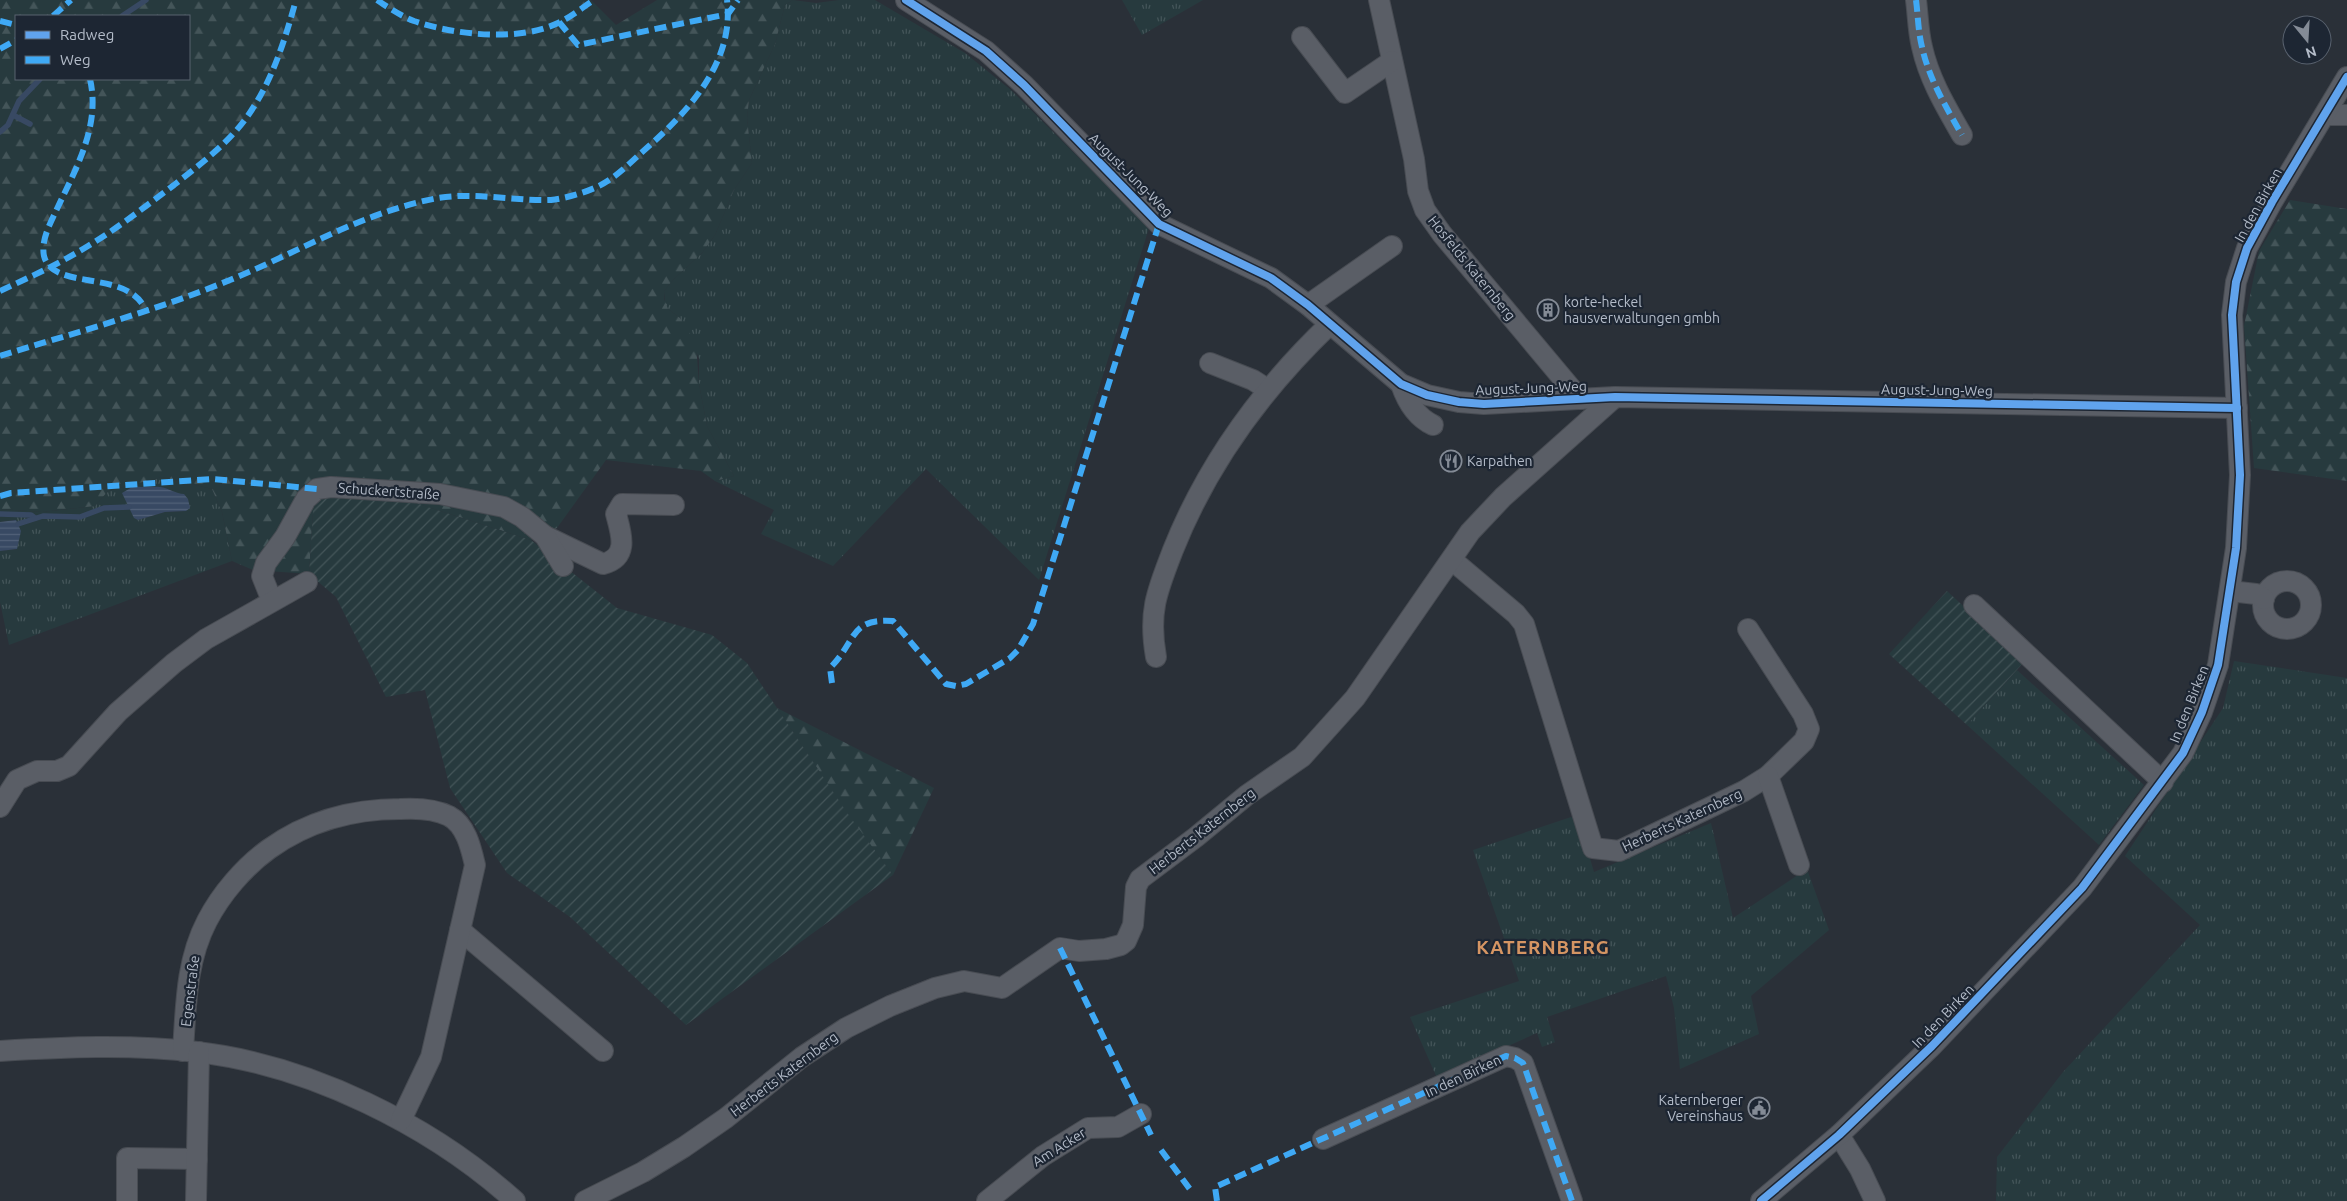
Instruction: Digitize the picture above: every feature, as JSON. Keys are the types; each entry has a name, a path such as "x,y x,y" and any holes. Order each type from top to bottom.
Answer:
{"street":[{"name":"August-Jung-Weg","path":"906,0 986,52 1024,85 1159,224 1250,266 1286,288 1308,304 1401,384 1441,399 1471,403 1511,403 1556,407 1580,399 1615,397 2237,408"},
{"name":"Hosfelds Katernberg","path":"1379,0 1414,159 1418,191 1425,210 1442,234 1580,399"},
{"path":"1916,0 1922,47 1929,72 1944,104 1962,135"},
{"path":"1302,37 1346,93 1392,61"},
{"name":"In den Birken","path":"1761,1201 1839,1135 1932,1046 2082,888 2163,782 2182,753 2202,712 2218,665 2236,548 2240,475 2232,315 2236,282 2247,248 2272,202 2347,77"},
{"path":"2325,114 2347,115"},
{"path":"1308,304 1392,246"},
{"path":"1156,657 1152,637 1152,613 1181,530 1214,466 1267,389 1330,324"},
{"path":"1210,363 1252,380 1267,389"},
{"path":"1401,384 1413,409 1433,425"},
{"name":"Herberts Katernberg","path":"585,1201 643,1172 684,1147 726,1118 802,1057 846,1028 890,1006 935,988 964,981 1002,988 1060,948 1079,951 1106,949 1116,947 1126,941 1133,925 1136,887 1140,879 1196,837 1247,795 1302,757 1355,698 1470,532 1503,497 1615,397"},
{"name":"Schuckertstraße","path":"272,601 264,584 263,570 306,499 317,489 331,487 440,494 504,507 545,536 564,566"},
{"path":"545,536 604,564 610,562 620,553 623,544 616,514 622,504 674,505"},
{"name":"Herberts Katernberg","path":"1452,560 1516,614 1524,624 1593,848 1619,851 1744,791 1768,776 1804,741 1809,729 1803,714 1748,629"},
{"path":"0,807 17,780 37,771 57,771 69,766 118,712 174,663 206,639 307,582"},
{"path":"2230,591 2256,594 2264,599"},
{"path":"1974,605 2163,782"},
{"path":"1768,776 1799,865"},
{"name":"Egenstraße","path":"196,1201 196,1159 188,980 194,952 207,920 226,891 254,862 294,834 321,821 354,812 412,808 450,817 463,830 471,848 474,865 431,1057 400,1120"},
{"path":"460,930 603,1051"},
{"path":"0,1051 110,1047 191,1051 254,1063 329,1087 400,1120 456,1155 515,1201"},
{"name":"In den Birken","path":"1323,1139 1506,1056 1515,1058 1523,1063 1572,1201"},
{"name":"Am Acker","path":"986,1201 1043,1156 1088,1128 1118,1127 1141,1114"},
{"path":"1839,1135 1860,1169 1875,1201"},
{"path":"126,1201 127,1158 196,1159"}],"green space":[{"path":"0,0 591,0 616,25 657,0 793,0 785,5 775,44 749,100 747,118 752,163 734,190 715,235 702,253 664,291 664,299 668,309 680,318 696,343 699,384 707,426 734,476 715,481 701,471 606,460 557,528 531,540 409,501 314,496 309,574 253,570 232,561 222,512 212,489 162,477 108,491 95,506 42,512 0,509"},
{"path":"793,0 816,3 839,0 875,0 965,53 1011,90 1149,228 1039,580 926,469 833,566 761,534 774,510 715,481 734,476 707,426 699,384 699,358 680,318 668,309 665,303 664,291 702,253 715,235 734,190 752,163 747,118 749,100 775,44 785,5"},
{"path":"1122,0 1203,0 1142,35"},
{"path":"2290,200 2347,209 2347,481 2254,468 2244,326 2259,251"},
{"path":"162,477 212,489 222,512 232,561 9,645 0,602 0,551 17,549 16,520 0,522 0,509 42,512 95,506 108,491","holes":["134,486 165,488 170,490 180,500 186,511 165,512 138,520 132,513 130,504"]},
{"path":"314,496 409,501 531,540 617,608 712,635 747,663 848,814 893,875 686,1025 570,917 507,873 450,788 425,690 386,697 336,597 309,574"},
{"path":"1947,591 2024,662 1967,725 1889,654"},
{"path":"2234,661 2347,678 2347,1201 1996,1201 1997,1157 2063,1072 2200,925 2125,856 2223,708"},
{"path":"2017,670 2144,785 2099,845 1967,725"},
{"path":"777,708 934,788 893,875 848,815"},
{"path":"1577,815 1594,872 1711,823 1733,918 1807,869 1829,930 1751,996 1759,1034 1680,1069 1674,1008 1666,976 1547,1017 1555,1042 1542,1047 1537,1033 1437,1078 1410,1017 1519,981 1473,850"}],"water":[{"path":"134,486 160,487 184,494 188,499 190,508 186,511 165,512 138,520 134,518 122,493"},
{"path":"16,520 21,531 17,549 0,551 0,522"}],"waterway":[{"path":"124,15 146,0"},
{"path":"0,132 8,125 19,101 39,80"},
{"path":"13,115 30,124"},
{"path":"18,524 43,516 80,517 104,508 129,507"},
{"path":"0,514 31,515 35,518"}],"marked path":[{"path":"54,15 71,0"},
{"path":"0,291 66,259 110,232 174,185 228,139 244,121 262,93 276,63 296,0"},
{"path":"377,0 404,17 430,26 467,33 486,34 525,33 542,29 558,23 594,0"},
{"path":"0,356 173,302 256,269 357,223 410,204 452,196 551,200 575,195 599,186 621,171 658,138 690,105 704,86 715,67 723,46 727,23 727,0"},
{"path":"559,22 578,45 728,14 738,0"},
{"path":"1916,0 1925,59 1939,92 1962,135"},
{"path":"0,21 15,25"},
{"path":"0,49 15,41"},
{"path":"90,80 92,114 89,131 78,164 46,234 43,250 44,256 50,267 61,274 124,289 137,298 146,311"},
{"path":"832,683 830,668 839,658 855,633 868,623 879,621 893,621 946,684 956,686 966,684 1010,658 1018,650 1033,624 1159,224"},
{"path":"0,496 11,493 213,479 317,489"},
{"path":"1060,948 1151,1135"},
{"path":"1217,1201 1215,1187 1506,1056 1515,1058 1523,1063 1572,1201"},
{"path":"1161,1150 1192,1192"}],"cycle path":[{"path":"906,0 986,51 1024,85 1159,224 1271,278 1308,305 1401,384 1427,395 1459,402 1484,404 1615,397 2237,408"},
{"path":"1761,1201 1839,1135 1932,1046 2082,888 2183,753 2202,712 2218,665 2236,548 2240,475 2232,315 2236,282 2247,248 2272,202 2347,77"}],"place":[{"name":"korte-heckel hausverwaltungen gmbh","path":"1548,310"},
{"name":"Karpathen","path":"1451,461"},
{"name":"Katernberger Vereinshaus","path":"1759,1108"}],"district":[{"name":"KATERNBERG","path":"1543,947"}]}
